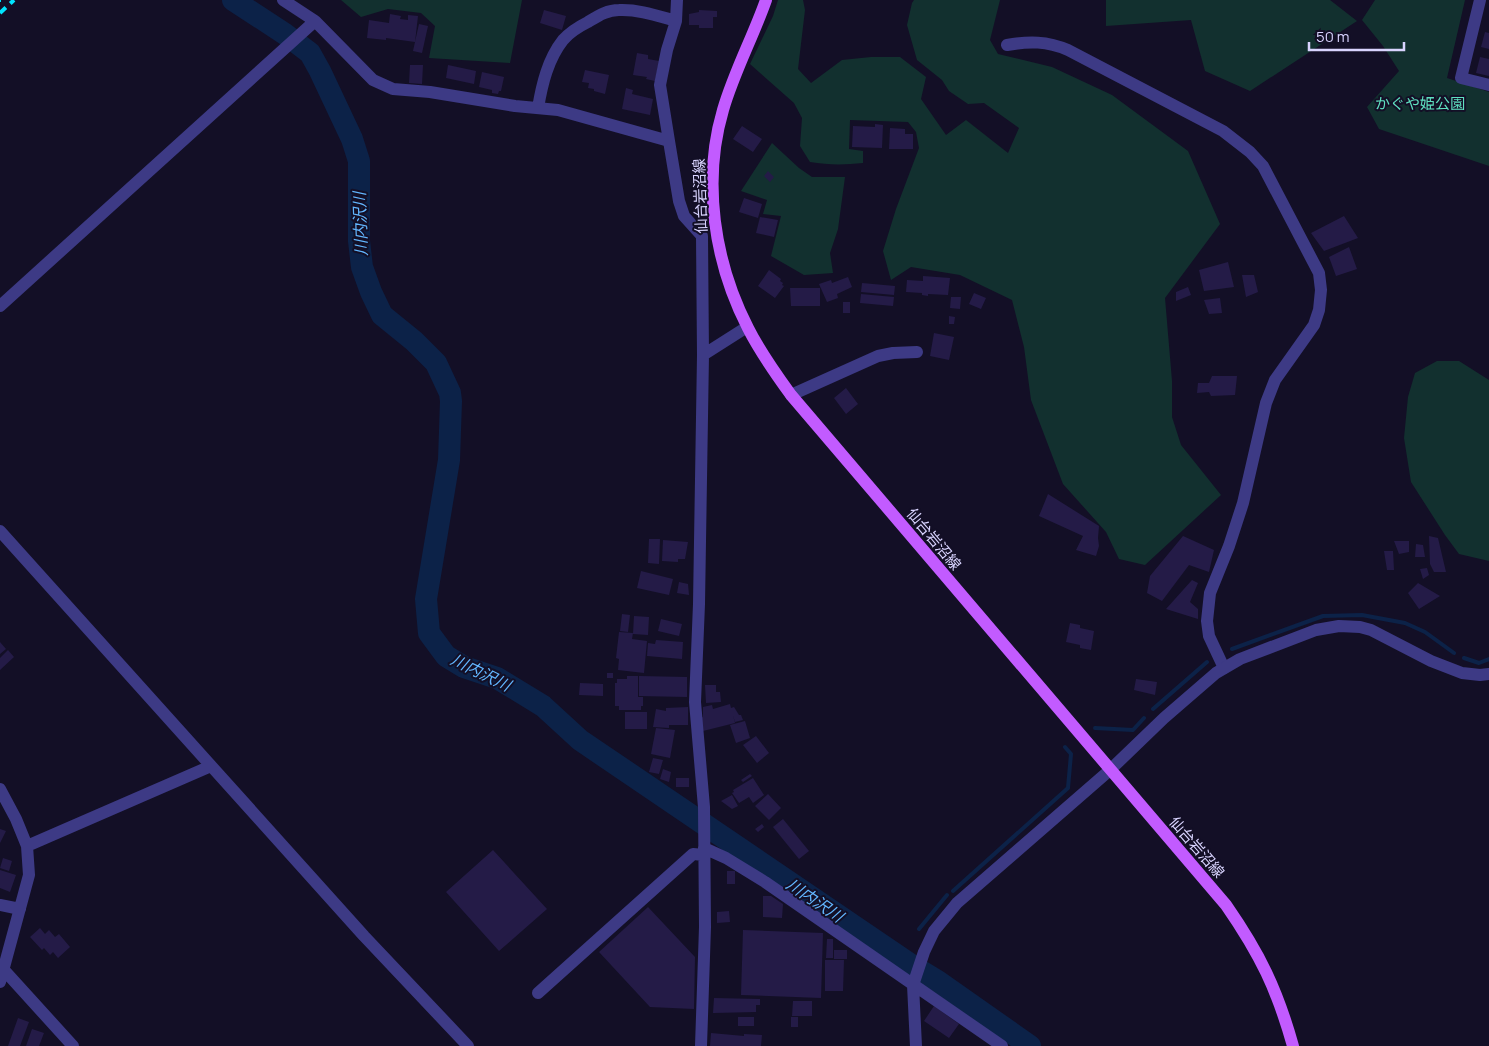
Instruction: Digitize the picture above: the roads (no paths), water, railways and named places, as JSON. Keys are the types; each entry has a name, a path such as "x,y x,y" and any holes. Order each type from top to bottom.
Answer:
{"main road":[{"name":"仙台岩沼線","path":"766,0 734,78 724,107 715,146 714,218 718,243 727,278 747,327 769,364 791,395 1226,905 1247,936 1272,982 1293,1046"}],"street":[{"path":"283,0 373,80 393,89 430,92 515,106 558,110 669,141"},
{"path":"677,0 676,21 660,85 679,201 684,216 702,236 703,355 695,702 704,807 705,927 701,1046"},
{"path":"1480,0 1461,78 1489,85"},
{"path":"538,108 543,80 552,58 564,39 583,24 603,13 619,10 642,12 676,21"},
{"path":"0,306 312,24"},
{"path":"1007,45 1025,42 1055,44 1223,132 1236,141 1262,166 1319,274 1321,290 1319,310 1314,325 1283,366 1269,395 1243,503 1229,546 1210,593 1207,622 1209,636 1224,668"},
{"path":"703,355 747,327"},
{"path":"791,395 878,356 917,352"},
{"path":"0,531 358,929 468,1046"},
{"path":"916,1046 914,983 922,958 934,931 957,903 1110,770 1164,718 1216,673 1240,659 1316,630 1328,627 1349,626 1372,630 1431,662 1462,673 1489,674"},
{"path":"27,846 211,766"},
{"path":"0,789 16,819 27,846 29,875 2,976 73,1046"},
{"path":"704,847 726,858 764,882 914,983 1002,1046"},
{"path":"538,993 693,854 704,847"},
{"path":"0,905 20,909"}],"waterway":[{"name":"川内沢川","path":"233,0 310,53 320,71 352,139 359,161 359,241 362,267 371,292 382,315 414,341 436,363 450,393 449,460 426,599 429,633 446,656 464,667 497,678 543,706 580,740 939,982 1030,1046"},
{"path":"1232,649 1323,616 1362,615 1405,623 1425,632 1454,653"},
{"path":"1464,658 1479,663 1489,659"},
{"path":"1153,709 1207,662"},
{"path":"1095,728 1133,730 1144,718"},
{"path":"953,891 1068,788 1071,754 1065,747"},
{"path":"919,929 947,895"},
{"name":"川内沢川","path":"907,963 909,955"}],"railway":[{"path":"0,13 14,0"}],"park label":[{"name":"かぐや姫公園","path":"1420,103"}]}
